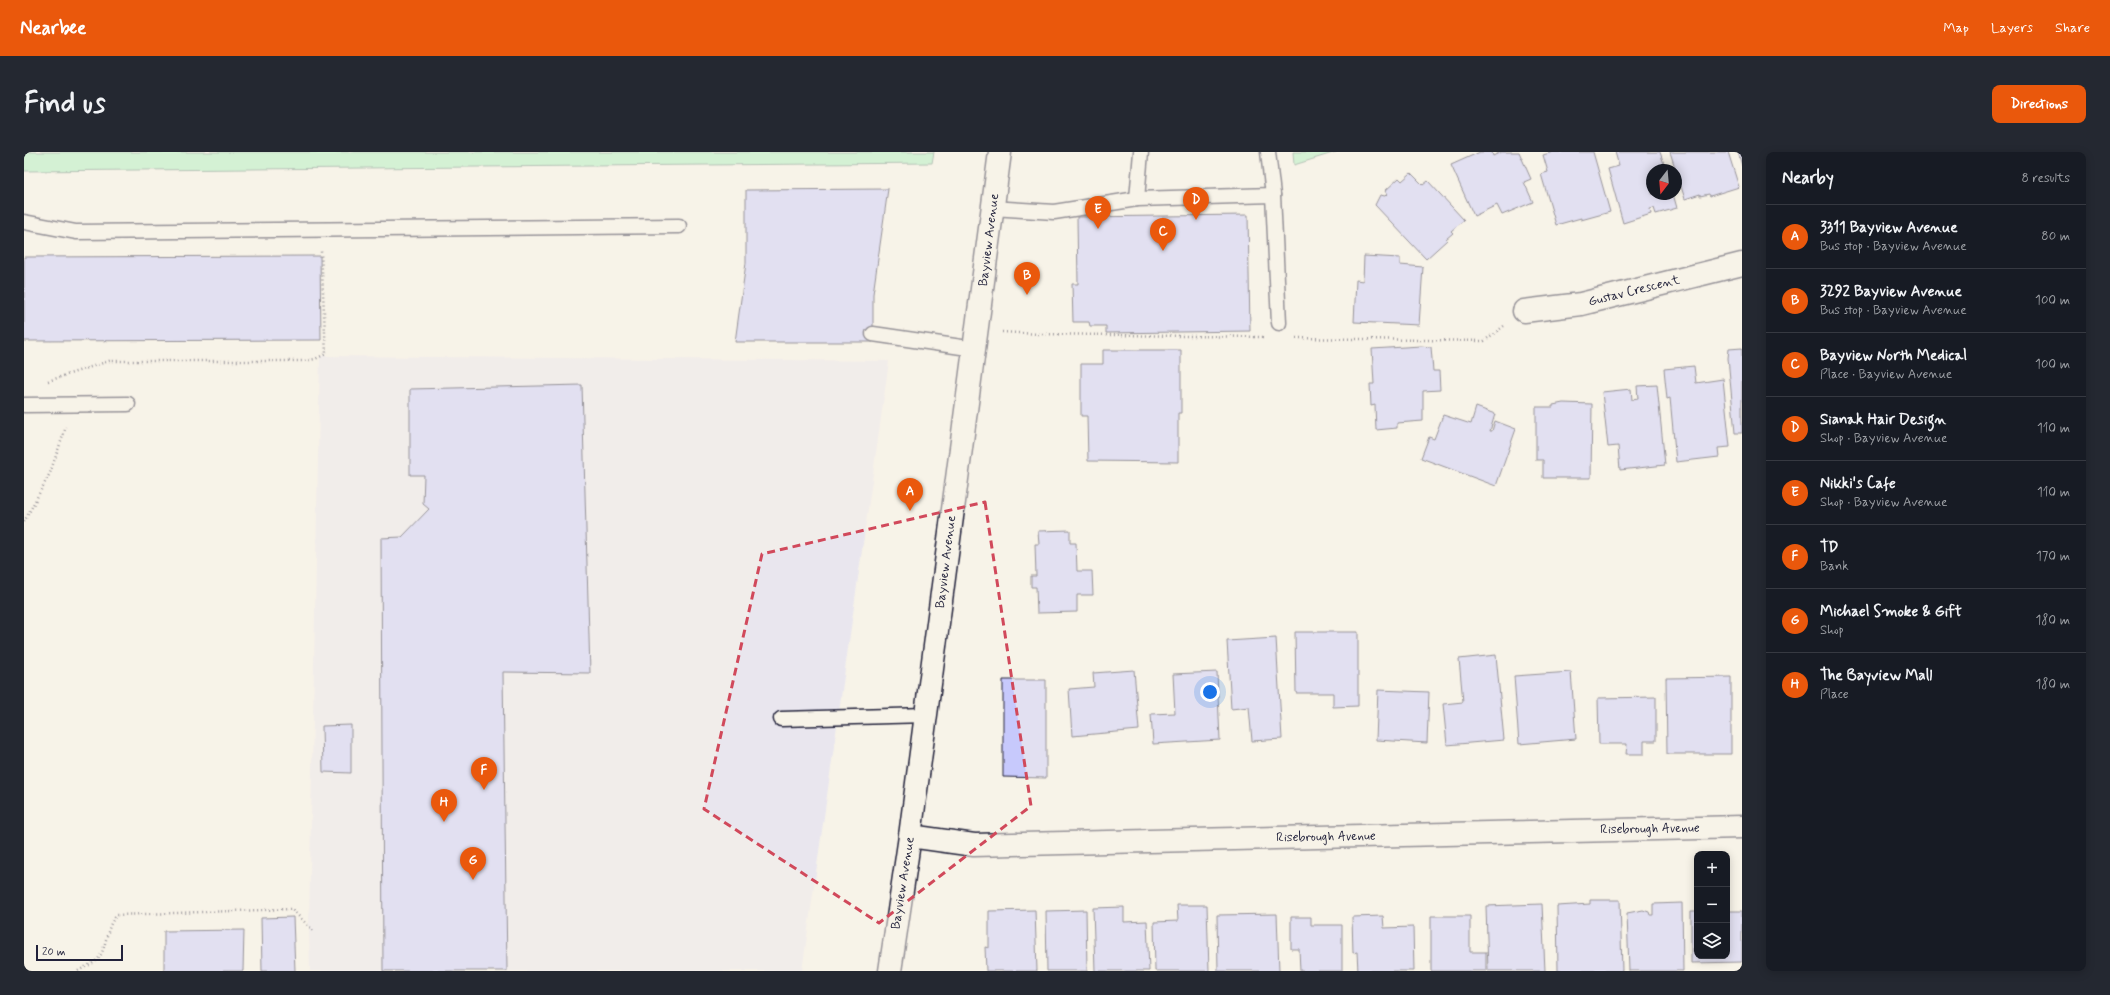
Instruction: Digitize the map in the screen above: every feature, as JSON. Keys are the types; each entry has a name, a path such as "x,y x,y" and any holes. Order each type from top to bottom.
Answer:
{"street":[{"name":"Bayview Avenue","path":"890,971 927,715 1000,152"},
{"name":"Gustav Crescent","path":"1524,311 1581,304 1742,264"},
{"name":"Risebrough Avenue","path":"910,836 974,845 1742,826"}],"lane":[{"path":"1138,199 1141,152"},
{"path":"1268,152 1273,195 1279,323"},
{"path":"992,208 1054,212 1138,199 1273,195"},
{"path":"24,222 76,232 679,226"},
{"path":"873,334 976,340"},
{"path":"24,405 128,404"},
{"path":"781,719 927,715"}],"path":[{"path":"41,384 109,361 304,361 315,359 326,354 320,230"},
{"path":"1293,338 1484,340 1524,311"},
{"path":"976,340 1038,334 1269,338"},
{"path":"24,522 50,472 67,424"},
{"path":"78,971 97,960 105,943 110,921 117,915 291,909 315,932"}],"highlighted area":[{"path":"985,502 1031,806 879,923 704,809 762,554"}],"shaded area":[{"path":"320,356 889,361 802,971 310,971 309,926"}],"green space":[{"path":"24,152 934,152 932,163 24,171"},
{"path":"1293,152 1336,152 1294,165"}],"building":[{"path":"1480,152 1492,152 1493,156 1501,152 1519,152 1531,179 1524,182 1533,202 1502,215 1497,205 1474,216 1451,165"},
{"path":"1553,152 1593,152 1610,212 1556,225 1541,174 1548,172 1543,155"},
{"path":"1615,152 1660,152 1664,164 1646,164 1646,200 1675,200 1677,208 1656,214 1654,208 1650,209 1651,214 1623,223 1608,169 1619,166"},
{"path":"1670,152 1728,152 1739,187 1710,196 1709,194 1700,196 1700,194 1685,199 1682,190 1682,164 1674,164"},
{"path":"1738,152 1742,152 1742,166"},
{"path":"1411,173 1423,185 1428,181 1464,220 1451,231 1453,233 1446,239 1447,240 1426,259 1375,205 1380,195 1385,196 1387,194 1385,191 1399,178 1402,181"},
{"path":"888,189 873,294 873,342 735,342 746,263 746,190"},
{"path":"1248,215 1250,331 1106,333 1106,326 1090,326 1089,322 1073,322 1072,284 1078,284 1077,217"},
{"path":"320,256 321,340 24,341 24,257"},
{"path":"1364,256 1400,258 1400,265 1423,267 1419,325 1354,322 1356,280 1363,281"},
{"path":"1421,346 1431,347 1433,371 1439,371 1440,390 1423,391 1423,421 1397,423 1397,428 1376,430 1375,405 1371,406 1370,384 1374,384 1372,349"},
{"path":"1742,348 1742,433 1735,433 1728,358 1729,349"},
{"path":"1103,350 1181,350 1181,413 1178,413 1178,462 1088,461 1087,416 1081,416 1081,364 1103,364"},
{"path":"1694,366 1696,383 1723,379 1730,447 1718,448 1719,457 1676,462 1670,398 1667,399 1664,369"},
{"path":"582,385 590,673 503,672 507,971 383,971 381,538 402,537 429,509 423,504 424,475 410,475 410,389"},
{"path":"1657,385 1665,465 1620,470 1618,446 1608,447 1602,392 1631,389 1632,400 1638,399 1637,386"},
{"path":"1563,403 1592,404 1591,478 1543,478 1543,460 1536,460 1536,407 1553,407 1553,405"},
{"path":"1476,407 1495,414 1490,431 1492,431 1495,421 1516,429 1496,486 1421,458 1429,437 1434,439 1443,415 1471,424"},
{"path":"1070,530 1070,543 1076,543 1077,571 1092,571 1093,595 1077,595 1077,612 1037,613 1036,587 1031,587 1031,576 1036,576 1035,544 1039,544 1038,531"},
{"path":"1295,632 1358,632 1358,706 1333,707 1333,693 1296,693"},
{"path":"1276,638 1282,739 1252,741 1249,707 1231,709 1227,641"},
{"path":"1496,655 1504,740 1447,745 1443,704 1463,702 1459,659"},
{"path":"1134,670 1139,730 1072,736 1069,689 1094,687 1093,673"},
{"path":"1217,672 1220,740 1153,744 1151,714 1175,713 1173,674"},
{"path":"1571,672 1576,739 1519,744 1514,676"},
{"path":"1731,677 1731,754 1667,754 1666,678"},
{"path":"1003,680 1046,680 1046,778 1003,777"},
{"path":"1378,690 1429,692 1427,743 1376,740"},
{"path":"1656,697 1656,741 1644,741 1644,754 1626,754 1627,744 1599,744 1598,698"},
{"path":"351,725 351,773 323,772 322,726"},
{"path":"1590,900 1620,900 1622,971 1558,971 1557,906 1590,904"},
{"path":"1682,903 1683,971 1629,971 1627,913 1643,910 1649,912 1650,915 1653,915 1653,904"},
{"path":"1542,904 1545,971 1488,971 1486,906"},
{"path":"1177,905 1207,905 1209,971 1155,971 1154,922 1178,921"},
{"path":"1124,907 1124,922 1147,921 1149,971 1095,971 1093,908"},
{"path":"1035,910 1037,971 986,971 985,947 989,948 989,911"},
{"path":"1086,910 1087,971 1047,971 1046,911"},
{"path":"1691,911 1694,911 1694,959 1730,959 1730,911 1742,911 1742,962 1691,963"},
{"path":"1277,914 1279,971 1218,971 1217,915"},
{"path":"1383,916 1384,928 1413,927 1414,971 1358,971 1357,952 1353,953 1352,917"},
{"path":"1431,916 1470,916 1470,952 1486,952 1486,971 1431,971"},
{"path":"293,917 295,971 262,971 261,918"},
{"path":"1291,917 1311,917 1311,925 1342,925 1342,971 1300,971 1299,949 1291,949"},
{"path":"244,930 243,971 164,971 164,931"}],"place":[{"name":"Sianak Hair Design","path":"1196,220"},
{"name":"Nikki's Cafe","path":"1098,229"},
{"name":"Bayview North Medical","path":"1163,251"},
{"name":"3292 Bayview Avenue","path":"1027,295"},
{"name":"3311 Bayview Avenue","path":"910,511"},
{"name":"TD","path":"484,790"},
{"name":"The Bayview Mall","path":"444,822"},
{"name":"Michael Smoke & Gift","path":"473,880"}]}
